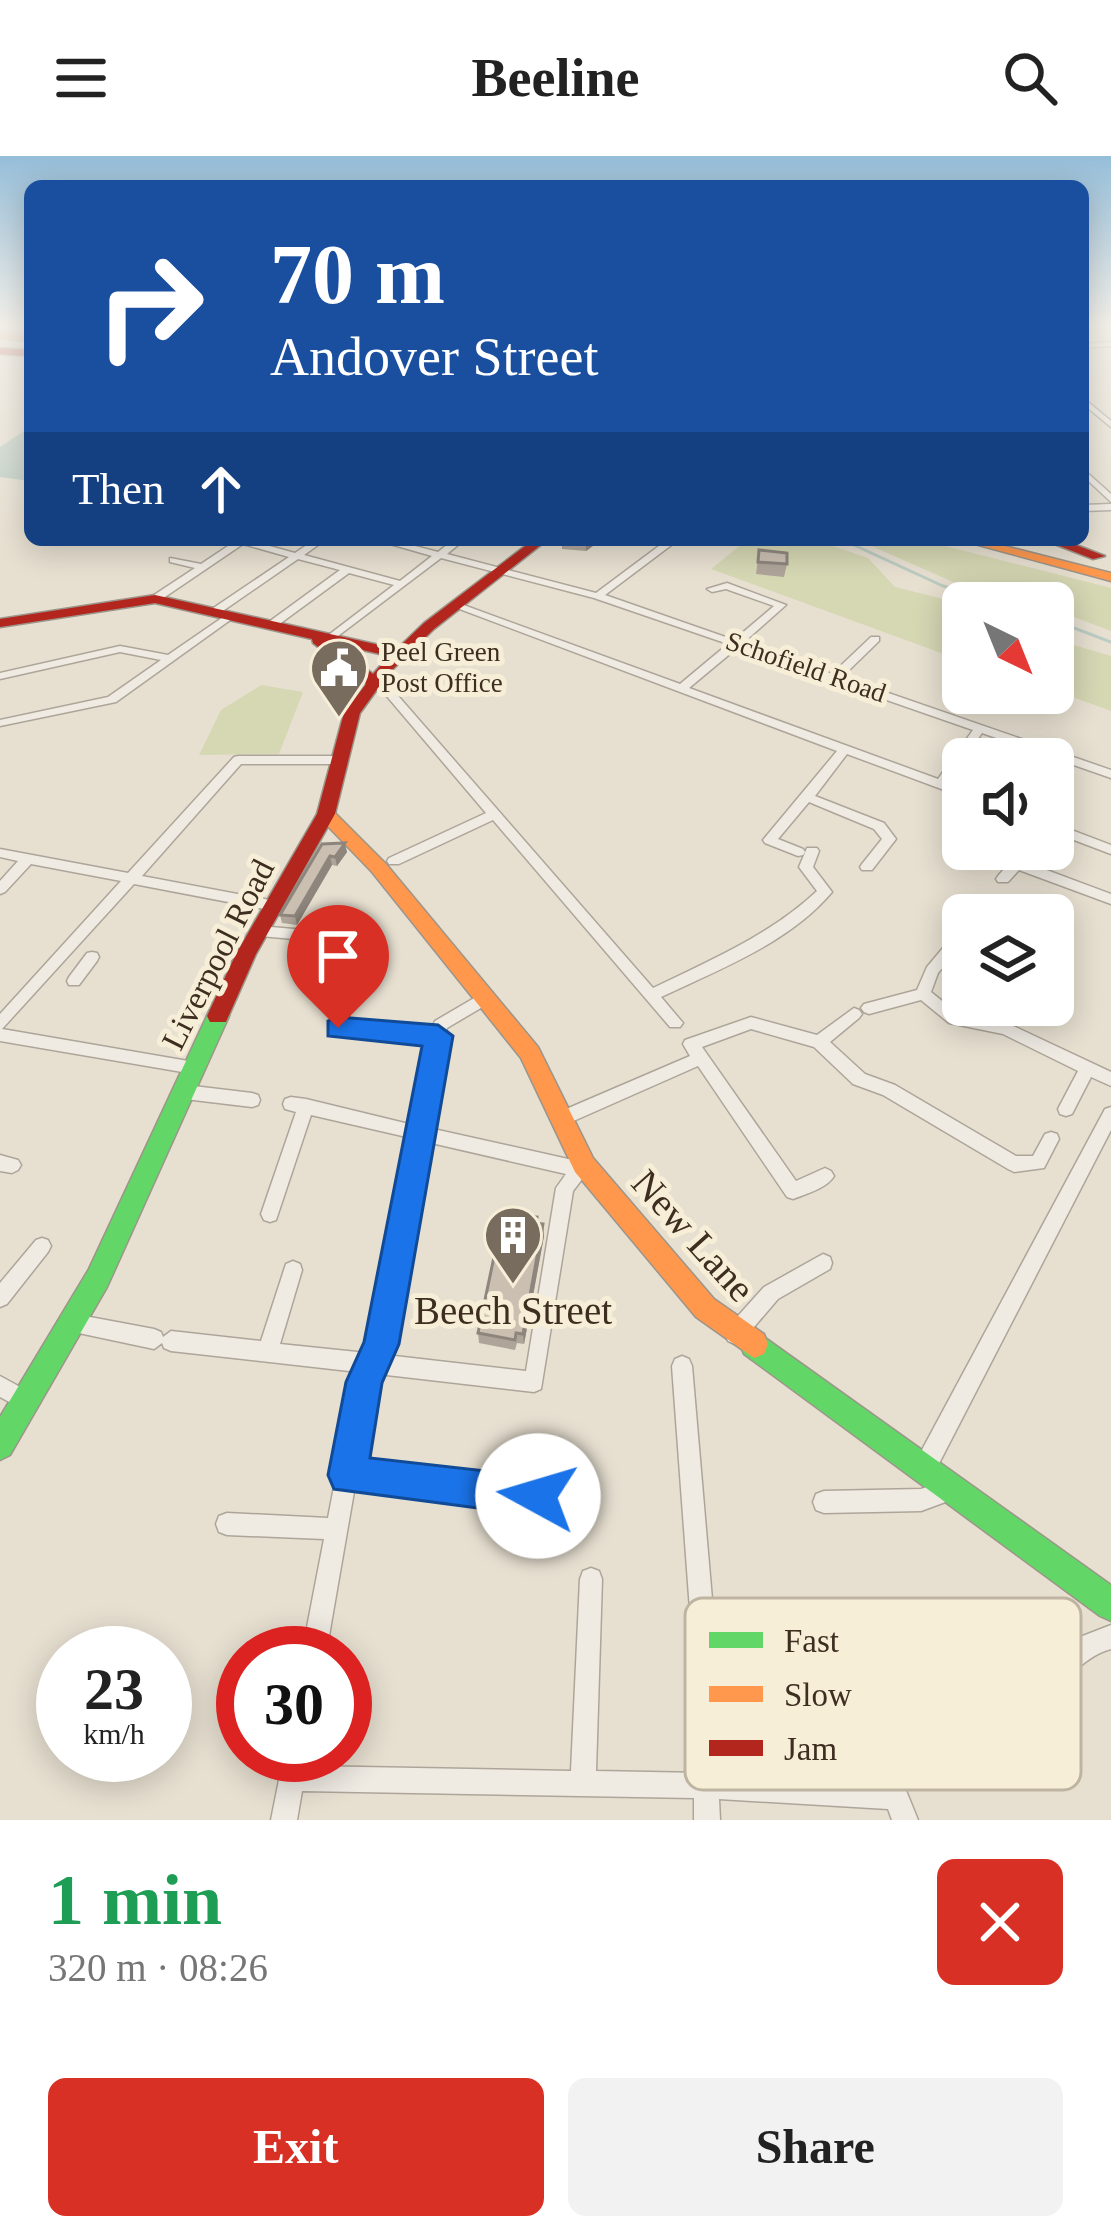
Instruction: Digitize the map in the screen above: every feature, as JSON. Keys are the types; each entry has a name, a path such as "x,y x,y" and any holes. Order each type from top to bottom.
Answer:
{"main road":[{"name":"Liverpool Road","path":"0,1445 74,1323 260,931 326,814 348,721 373,682 399,654 526,546"},
{"path":"1009,546 1111,578"},
{"path":"1017,546 1107,561"},
{"path":"1056,546 1107,561"},
{"path":"1066,546 1107,561"},
{"path":"0,623 155,599 328,645 399,654"},
{"path":"328,645 373,682"},
{"name":"New Lane","path":"326,814 353,838 486,998 543,1074 580,1167 705,1308 1111,1605"},
{"path":"309,847 332,837 353,838"}],"street":[{"path":"1089,478 1111,503"},
{"path":"155,599 234,546"},
{"path":"260,546 402,584"},
{"path":"0,723 51,717 112,700 171,659 221,614 311,546"},
{"name":"Schofield Road","path":"405,546 598,596 1111,774"},
{"path":"328,645 451,546"},
{"path":"598,596 666,546"},
{"path":"173,560 203,567"},
{"path":"270,626 347,570"},
{"path":"681,689 781,604 727,586 712,589"},
{"path":"454,605 940,785 980,728"},
{"path":"835,677 875,639"},
{"path":"0,676 120,649 171,659"},
{"path":"373,682 389,692 675,1023"},
{"path":"652,995 767,938 824,892 806,867 805,851 770,840 844,750"},
{"path":"0,1024 238,760 337,760"},
{"path":"807,797 879,826 889,839 867,867"},
{"path":"394,861 493,815"},
{"path":"1074,835 1111,850"},
{"path":"0,854 275,906"},
{"path":"0,889 28,860"},
{"path":"1003,879 1011,870"},
{"path":"1035,870 1111,899"},
{"path":"260,931 316,936"},
{"path":"923,994 942,959"},
{"path":"56,961 83,969"},
{"path":"354,975 338,1028 438,1036"},
{"path":"820,1042 861,1011 923,994"},
{"path":"923,994 954,1019 1006,1029 1111,1079"},
{"path":"319,1626 347,1475 381,1344 438,1036 444,1020 486,998"},
{"path":"825,1176 793,1191 691,1044 752,1022 820,1042 859,1079 889,1090 1014,1165 1038,1163 1051,1138"},
{"path":"0,1035 194,1069"},
{"path":"563,1118 700,1058"},
{"path":"1066,1109 1088,1068"},
{"path":"185,1092 252,1100"},
{"path":"74,1323 162,1340 534,1382 565,1188 580,1167 299,1105 284,1195 270,1214"},
{"path":"924,1469 1111,1114"},
{"path":"0,1298 42,1246"},
{"path":"735,1334 771,1293 823,1263"},
{"path":"269,1349 293,1270"},
{"path":"682,1366 700,1598"},
{"path":"0,1385 28,1402"},
{"path":"347,1475 538,1496"},
{"path":"824,1502 921,1500 951,1489"},
{"path":"227,1524 337,1529"},
{"path":"583,1785 591,1579"},
{"path":"1081,1652 1092,1640 1111,1637"},
{"path":"372,1772 583,1785 685,1786"},
{"path":"284,1820 291,1782"},
{"path":"707,1820 706,1802 712,1790"},
{"path":"748,1790 900,1808"}],"green space":[{"path":"740,546 833,546 868,558 895,587 942,599 942,653 711,569"},
{"path":"872,546 946,546 1111,588 1111,631 1074,617 1074,582 953,582"},
{"path":"1074,645 1111,656 1111,711 1074,698"},
{"path":"261,685 303,692 279,754 199,755 221,710"}],"shaded area":[{"path":"24,431 24,480 0,477 0,447"}],"building":[{"path":"759,550 787,553 787,564 758,562"},
{"path":"345,843 335,857 330,856 295,916 280,915 322,844"},
{"name":"Beech Street","path":"506,1214 537,1217 536,1223 543,1224 523,1334 516,1333 515,1340 478,1333"}],"waterway":[{"path":"856,546 942,586"},
{"path":"1074,628 1111,642"}],"traffic: fast":[{"path":"0,1445 98,1278 218,1016"},
{"path":"754,1344 1111,1605"}],"traffic: slow":[{"path":"990,546 1111,577"},
{"path":"326,814 379,868 530,1053 584,1165 705,1308 754,1344"}],"traffic: jam":[{"path":"218,1016 246,954 326,814 352,713 384,670 429,626 533,546"},
{"path":"1068,546 1098,556"},
{"path":"0,623 155,599 399,654"},
{"path":"318,640 373,682"}],"place":[{"name":"Peel Green Post Office","path":"339,719"},
{"name":"Beech Street","path":"513,1286"}],"route":[{"path":"338,1028 438,1036 381,1344 364,1382 347,1475 538,1496"}]}
